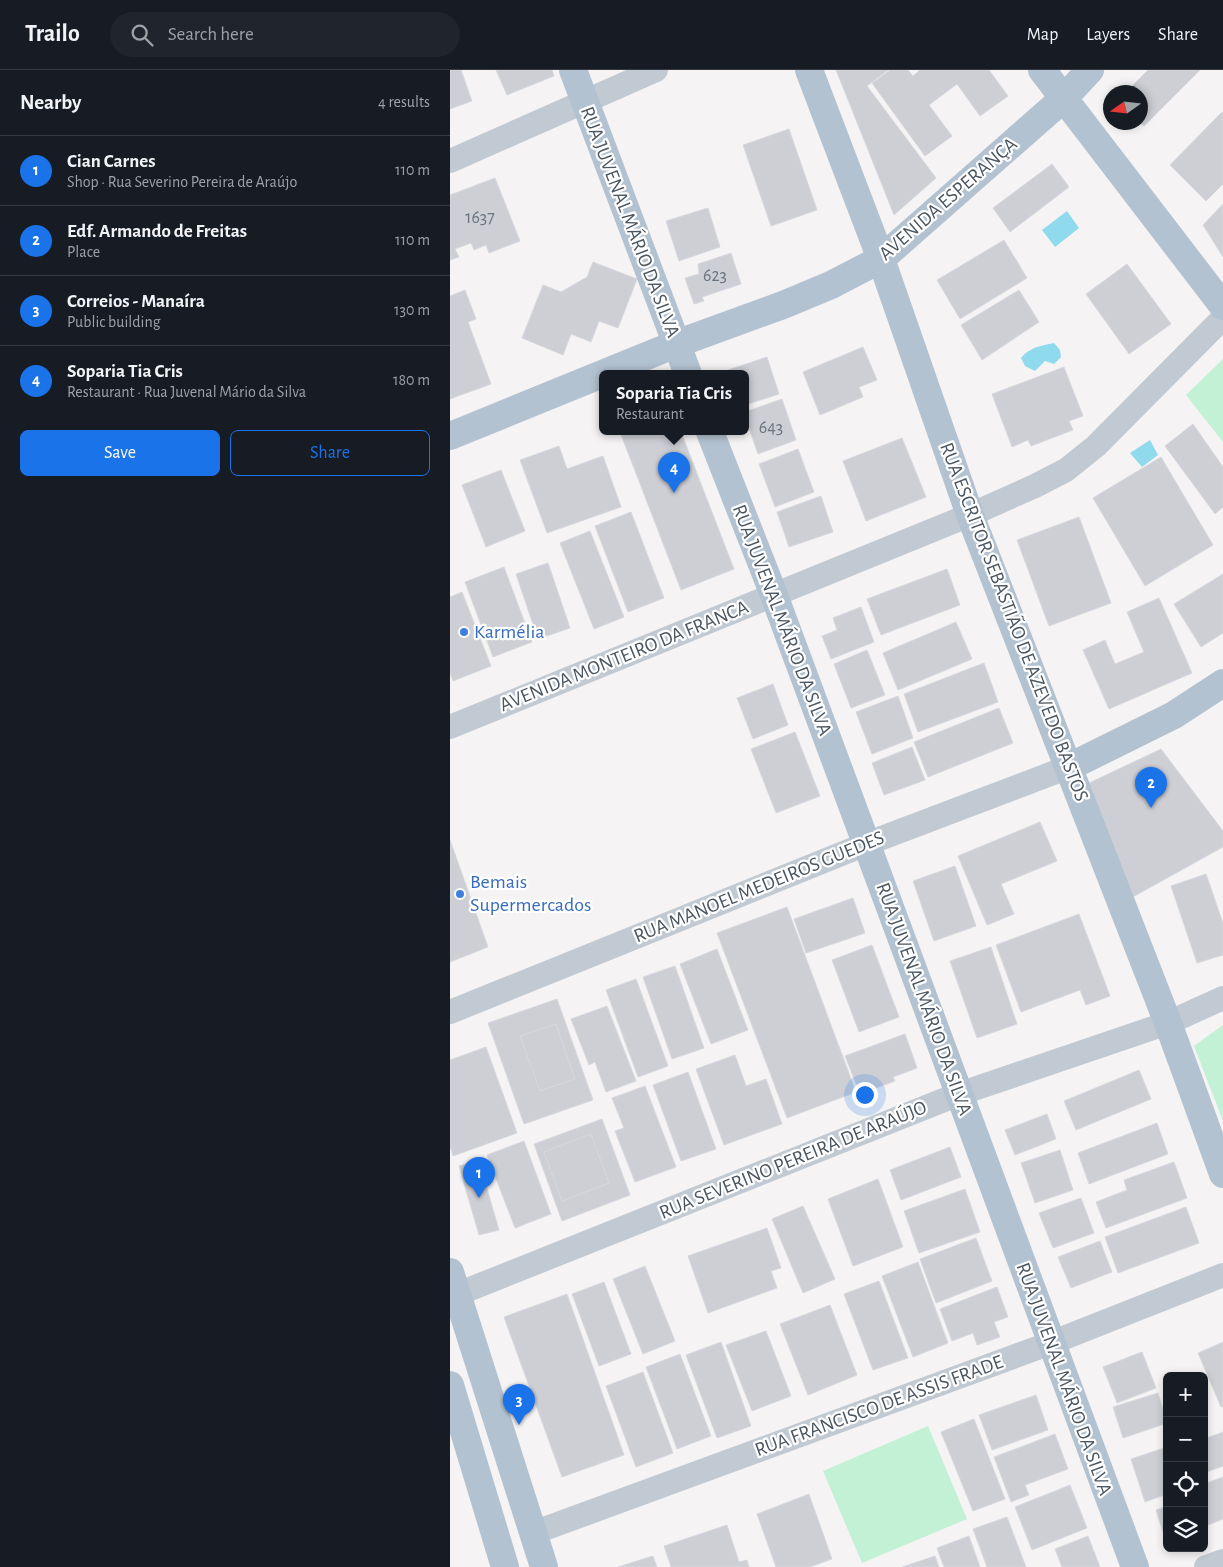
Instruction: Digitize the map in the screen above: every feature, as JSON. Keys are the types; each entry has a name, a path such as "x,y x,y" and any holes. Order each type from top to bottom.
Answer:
{"main road":[{"name":"RUA JUVENAL MÁRIO DA SILVA","path":"573,70 686,370"},
{"name":"RUA ESCRITOR SEBASTIÃO DE AZEVEDO BASTOS","path":"809,70 881,259 970,515 1168,1023 1223,1174"},
{"path":"1042,70 1223,306"},
{"name":"AVENIDA ESPERANÇA","path":"612,370 676,344 783,305 831,285 881,259 1064,98 1090,70"},
{"name":"AVENIDA ESPERANÇA","path":"450,436 599,375"},
{"name":"RUA JUVENAL MÁRIO DA SILVA","path":"711,435 774,595 1135,1567"},
{"path":"1069,767 1174,715 1223,683"},
{"path":"452,1288 544,1567"},
{"path":"450,1385 505,1567"}],"street":[{"path":"450,161 656,70"},
{"name":"AVENIDA MONTEIRO DA FRANCA","path":"450,727 970,515 1066,470 1096,446 1223,318"},
{"name":"RUA MANOEL MEDEIROS GUEDES","path":"450,1012 866,844 1069,767"},
{"name":"RUA SEVERINO PEREIRA DE ARAÚJO","path":"452,1288 959,1094 1168,1023 1223,998"},
{"name":"RUA FRANCISCO DE ASSIS FRADE","path":"534,1533 1051,1344 1223,1275"},
{"path":"1206,1567 1223,1561"}],"green space":[{"path":"1223,359 1223,442 1186,395"},
{"path":"1223,1025 1223,1121 1194,1046"},
{"path":"928,1426 967,1519 862,1563 823,1471"}],"water":[{"path":"1067,211 1079,228 1055,247 1042,230"},
{"path":"1054,343 1060,350 1061,357 1054,364 1045,361 1035,371 1025,366 1021,358 1028,351"},
{"path":"1150,440 1158,455 1142,467 1130,453"}],"building":[{"path":"450,70 461,70 472,101 450,109"},
{"path":"496,70 552,70 554,76 507,95"},
{"path":"836,70 888,70 867,86 936,178 894,215"},
{"path":"890,70 908,70 913,76 920,70 989,70 1008,96 980,116 957,84 929,105 952,136 925,156 872,83"},
{"path":"1148,70 1200,70 1148,122 1148,85 1133,85"},
{"path":"1222,112 1223,184 1206,201 1170,165"},
{"path":"789,129 817,210 771,226 743,145"},
{"path":"1052,164 1069,187 1010,232 993,208"},
{"path":"495,178 520,241 489,253 486,245 474,250 471,243 455,249 459,257 450,260 450,195"},
{"path":"1223,204 1223,257 1203,225"},
{"path":"708,208 720,247 679,261 666,221"},
{"path":"1004,240 1027,278 960,319 937,280"},
{"path":"731,253 741,284 702,297 704,301 694,304 685,278 699,274 698,264"},
{"path":"593,262 637,279 618,328 599,321 591,342 571,334 563,355 522,338 543,285 561,292 587,277"},
{"path":"1127,264 1171,324 1129,354 1086,294"},
{"path":"465,290 476,319 468,322 491,384 450,399 450,296"},
{"path":"1019,290 1039,322 982,360 961,325"},
{"path":"863,347 877,380 859,387 863,397 820,415 803,372"},
{"path":"767,357 779,394 749,404 749,370 728,370"},
{"path":"1064,367 1083,416 1069,421 1073,430 1031,446 1028,440 1012,447 992,394"},
{"path":"782,399 796,440 758,454 749,428 749,411"},
{"path":"1193,424 1223,467 1223,507 1215,514 1165,446"},
{"path":"621,435 682,435 734,569 681,590"},
{"path":"902,438 926,497 866,521 843,461"},
{"path":"559,446 567,469 603,456 621,507 547,533 520,460"},
{"path":"798,449 814,492 775,507 759,464"},
{"path":"1161,457 1213,545 1145,586 1093,498"},
{"path":"501,470 525,531 486,547 462,485"},
{"path":"821,496 833,532 789,547 777,512"},
{"path":"631,512 664,598 628,612 595,526"},
{"path":"1079,517 1111,603 1049,626 1017,540"},
{"path":"590,531 624,617 594,629 560,543"},
{"path":"548,563 570,628 538,639 516,574"},
{"path":"504,567 532,642 493,657 465,582"},
{"path":"947,569 960,605 881,635 867,599"},
{"path":"1223,574 1223,633 1201,647 1174,604"},
{"name":"Karmélia","path":"462,592 491,666 453,681 450,673 450,597"},
{"path":"1159,598 1192,673 1109,709 1083,650 1105,640 1115,664 1144,652 1127,612"},
{"path":"861,607 874,642 831,659 822,636 837,630 833,618"},
{"path":"956,622 972,659 898,690 883,653"},
{"path":"867,650 885,695 851,708 834,664"},
{"path":"984,663 998,702 918,732 904,694"},
{"path":"773,684 788,725 753,739 737,698"},
{"path":"898,696 913,738 872,754 856,712"},
{"path":"999,708 1013,743 928,777 914,742"},
{"path":"795,732 820,796 776,813 751,749"},
{"path":"912,747 925,780 884,795 872,763"},
{"path":"1161,749 1223,831 1223,847 1131,898 1087,784"},
{"path":"1040,822 1057,861 1001,884 1014,914 987,925 958,856"},
{"name":"Bemais Supermercados","path":"450,840 488,947 450,962"},
{"path":"955,866 976,926 934,941 913,881"},
{"path":"1206,874 1223,923 1223,955 1197,963 1171,886"},
{"path":"853,898 865,933 806,953 794,919"},
{"path":"787,907 856,1092 787,1118 717,933"},
{"path":"1079,914 1110,996 1086,1005 1080,990 1021,1012 996,945"},
{"path":"872,945 899,1017 859,1032 832,960"},
{"path":"991,947 1017,1024 977,1038 950,961"},
{"path":"717,949 748,1030 711,1044 680,964"},
{"path":"675,966 704,1048 672,1059 643,977"},
{"path":"636,979 668,1066 638,1077 606,990"},
{"path":"557,999 593,1100 524,1124 488,1023"},
{"path":"607,1006 636,1081 606,1092 595,1062 589,1065 571,1019"},
{"path":"556,1024 575,1079 540,1091 520,1036"},
{"path":"905,1034 917,1068 893,1077 895,1081 860,1094 845,1056"},
{"path":"486,1047 517,1133 453,1156 450,1146 450,1060"},
{"path":"735,1055 746,1086 766,1079 782,1124 724,1145 696,1069"},
{"path":"1139,1070 1151,1099 1076,1130 1064,1101"},
{"path":"688,1072 716,1149 681,1161 653,1085"},
{"path":"645,1086 676,1167 635,1182 615,1131 624,1128 612,1098"},
{"path":"1047,1114 1056,1139 1015,1155 1005,1130"},
{"path":"602,1119 630,1195 562,1221 534,1144"},
{"path":"1157,1123 1168,1154 1089,1184 1078,1153"},
{"path":"591,1134 609,1183 562,1201 544,1152"},
{"path":"524,1141 551,1214 515,1228 487,1155"},
{"path":"950,1147 961,1177 901,1200 890,1170"},
{"path":"1060,1150 1073,1190 1035,1203 1021,1163"},
{"path":"479,1161 499,1230 479,1235 459,1166"},
{"path":"1174,1162 1187,1198 1106,1228 1096,1202 1127,1190 1124,1180"},
{"path":"878,1179 903,1247 853,1266 828,1199"},
{"path":"965,1189 980,1232 919,1253 904,1211"},
{"path":"1081,1198 1094,1233 1053,1248 1039,1213"},
{"path":"803,1206 835,1279 803,1293 772,1219"},
{"path":"1186,1207 1199,1243 1118,1273 1105,1237"},
{"path":"767,1228 781,1268 771,1271 777,1288 708,1313 688,1256"},
{"path":"976,1238 992,1281 936,1303 920,1259"},
{"path":"1100,1241 1112,1272 1071,1288 1058,1257"},
{"path":"918,1262 948,1343 913,1357 882,1276"},
{"path":"645,1266 675,1341 643,1354 613,1279"},
{"path":"879,1281 908,1358 873,1370 844,1294"},
{"path":"604,1282 631,1354 599,1366 572,1294"},
{"path":"997,1287 1008,1317 994,1322 1000,1337 977,1345 973,1333 952,1341 940,1309"},
{"path":"567,1294 624,1455 562,1477 504,1317"},
{"path":"830,1305 857,1375 808,1395 780,1324"},
{"path":"766,1331 791,1396 752,1411 726,1345"},
{"path":"721,1342 751,1426 717,1438 686,1355"},
{"path":"1223,1342 1223,1406 1221,1407 1208,1376 1208,1372 1206,1372 1198,1353"},
{"path":"1142,1352 1156,1388 1117,1403 1103,1367"},
{"path":"680,1354 711,1436 677,1449 646,1367"},
{"path":"643,1372 673,1453 636,1467 606,1386"},
{"path":"1158,1393 1163,1410 1163,1424 1123,1438 1113,1407"},
{"path":"1036,1395 1048,1430 992,1450 979,1415"},
{"path":"974,1419 1005,1499 973,1511 941,1432"},
{"path":"1223,1432 1223,1466 1208,1472 1208,1462 1208,1438"},
{"path":"1055,1434 1068,1469 1025,1485 1029,1495 1011,1502 994,1457"},
{"path":"1163,1448 1163,1495 1145,1502 1131,1459"},
{"path":"1223,1477 1223,1519 1208,1525 1208,1507 1208,1483"},
{"path":"1070,1485 1087,1528 1032,1550 1015,1507"},
{"path":"809,1494 832,1559 810,1567 776,1567 757,1514"},
{"path":"1163,1507 1163,1532 1156,1510"},
{"path":"1007,1517 1026,1567 987,1567 973,1529"},
{"path":"727,1525 739,1562 747,1560 749,1567 671,1567 664,1546"},
{"path":"969,1536 980,1567 944,1567 937,1548"},
{"path":"1088,1536 1100,1567 1062,1567 1055,1549"},
{"path":"653,1556 657,1567 618,1567"},
{"path":"935,1556 939,1567 902,1567"}],"place":[{"name":"Soparia Tia Cris","path":"674,493"},
{"name":"Karmélia","path":"464,632"},
{"name":"Edf. Armando de Freitas","path":"1151,808"},
{"name":"Bemais Supermercados","path":"460,894"},
{"name":"Cian Carnes","path":"479,1198"},
{"name":"Correios - Manaíra","path":"519,1425"}]}
